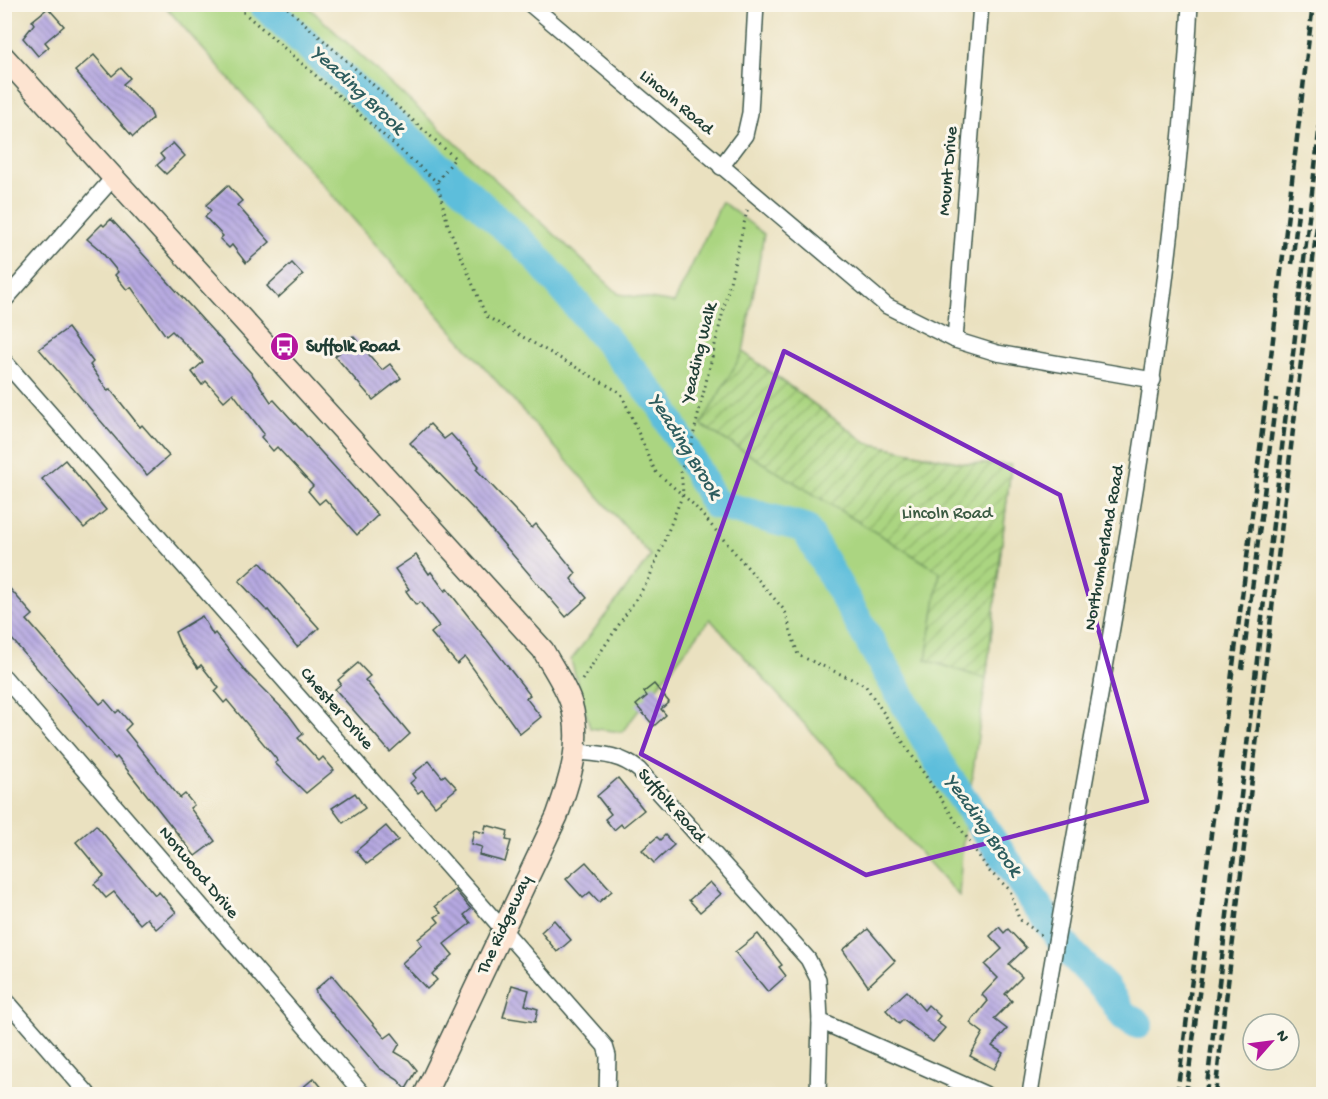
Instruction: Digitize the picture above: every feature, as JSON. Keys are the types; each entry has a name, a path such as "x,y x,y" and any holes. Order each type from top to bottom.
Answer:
{"street":[{"name":"Lincoln Road","path":"530,4 751,194 887,306 955,340 997,352 1153,380"},
{"path":"721,167 745,135 750,113 756,4"},
{"name":"Mount Drive","path":"955,340 981,4"},
{"name":"Northumberland Road","path":"1030,1095 1153,380 1186,84 1190,4"},
{"path":"4,57 543,650 571,704 577,752"},
{"path":"4,301 114,177"},
{"name":"Chester Drive","path":"4,361 605,1046 608,1056 607,1095"},
{"name":"Norwood Drive","path":"4,677 363,1095"},
{"name":"The Ridgeway","path":"424,1095 557,816 577,752"},
{"name":"Suffolk Road","path":"577,752 627,759 808,959 818,980 820,1021 818,1095"},
{"path":"4,998 88,1095"},
{"path":"820,1021 985,1095"}],"path":[{"path":"234,4 436,182 448,225 486,316 621,393 655,471 683,494 785,611 798,655 865,685 989,871 1010,890 1019,919 1042,936 1040,944"},
{"path":"283,4 455,158 436,182"},
{"name":"Yeading Walk","path":"571,704 589,667 648,581 683,494 681,470 690,450 751,194"}],"highlighted area":[{"path":"784,351 1060,495 1147,801 866,875 641,754"}],"green space":[{"path":"164,5 306,5 619,294 674,303 722,202 764,234 743,352 867,443 962,463 1011,465 986,679 962,849 959,896 710,619 622,732 590,728 571,660 651,556"},
{"name":"Lincoln Road","path":"743,352 867,443 962,463 1011,465 986,679 926,660 940,572 701,425"}],"building":[{"path":"48,8 64,26 45,42 49,47 38,56 23,38 34,24 32,21"},
{"path":"94,55 112,76 121,68 130,78 123,84 150,111 153,118 133,137 75,71"},
{"path":"173,143 185,156 166,174 157,165 164,159 160,154"},
{"path":"228,185 242,201 237,205 270,242 246,263 232,245 229,248 220,239 223,236 205,217 211,211 206,205"},
{"path":"111,219 252,374 271,402 274,400 378,515 357,535 325,499 319,504 308,491 313,486 277,447 273,451 261,437 264,434 233,393 224,401 206,381 202,385 192,372 203,362 172,331 166,336 131,287 127,290 115,275 118,272 100,250 87,239 102,224 104,226"},
{"path":"292,263 303,275 278,298 267,286"},
{"path":"68,328 93,362 90,365 108,391 110,389 140,427 142,425 169,456 147,475 39,349"},
{"path":"353,336 382,370 390,364 401,378 373,400 335,356 340,352 337,348"},
{"path":"430,424 444,439 451,434 479,466 476,469 532,528 536,524 576,573 571,579 587,598 566,617 477,513 410,443"},
{"path":"65,460 106,510 84,528 42,479"},
{"path":"416,555 429,574 431,572 445,591 447,589 530,695 526,698 541,717 520,734 465,657 457,664 431,633 439,626 420,602 416,605 406,591 409,589 395,569"},
{"path":"260,562 319,628 297,647 268,610 239,581"},
{"path":"4,582 33,615 27,620 100,704 105,700 116,713 119,710 131,724 125,730 180,798 185,794 194,805 190,808 215,841 195,856 117,757 115,759 4,630"},
{"path":"202,616 213,635 215,633 246,672 289,715 303,734 298,738 319,761 323,757 334,770 306,793 275,763 278,761 227,700 224,703 215,692 219,688 201,665 198,668 180,644 175,632"},
{"path":"358,663 370,676 365,680 410,734 390,752 335,689 341,684 338,680"},
{"path":"654,684 669,702 661,709 666,715 654,726 636,705 647,696 644,692"},
{"path":"429,761 442,777 445,775 457,788 435,806 422,790 418,793 410,783 416,778 413,774"},
{"path":"618,778 644,810 623,827 621,824 614,830 605,819 611,814 597,796"},
{"path":"355,793 365,808 343,823 332,808"},
{"path":"96,825 155,895 159,892 176,912 156,929 147,918 140,924 114,892 106,898 94,884 104,876 76,842"},
{"path":"486,825 508,831 506,840 511,841 505,862 479,855 482,847 471,844 474,830 484,833"},
{"path":"386,826 398,840 367,864 356,851"},
{"path":"665,835 674,845 654,863 642,850 657,837 660,840"},
{"path":"586,862 612,891 599,902 590,892 583,898 566,879"},
{"path":"710,882 721,894 700,912 689,900"},
{"path":"455,890 471,909 464,915 471,923 444,944 453,955 432,974 437,980 427,989 402,963 422,945 418,939 439,922 435,917 441,913 435,906"},
{"path":"554,920 571,940 557,952 541,932"},
{"path":"999,927 1004,933 1008,929 1026,948 1009,964 1022,977 1005,994 1012,1001 994,1019 1007,1029 992,1046 1003,1053 994,1069 970,1056 983,1033 970,1023 988,1001 982,995 998,978 985,965 1002,949 990,936"},
{"path":"868,929 895,961 868,986 843,950"},
{"path":"758,934 782,965 779,967 786,976 768,992 735,952"},
{"path":"332,975 385,1038 392,1033 400,1043 395,1052 409,1060 417,1070 406,1089 398,1080 379,1068 318,997 315,990"},
{"path":"512,985 529,990 525,1005 538,1009 535,1022 503,1017"},
{"path":"907,991 924,1010 928,1005 940,1016 936,1021 945,1028 933,1042 903,1020 899,1024 886,1010"},
{"path":"314,1078 328,1095 294,1095"}],"waterway":[{"name":"Yeading Brook","path":"263,4 534,254 661,405 715,504 805,528 945,773 1069,951 1106,989 1124,1016 1138,1024"}],"railway":[{"path":"1177,1094 1245,574 1313,4"},
{"path":"1206,1094 1324,90"},
{"path":"1215,1094 1320,200"},
{"path":"1292,264 1299,204"},
{"path":"1242,669 1276,398"},
{"path":"1186,1094 1205,948"}],"place":[{"name":"Suffolk Road","path":"285,347"}]}
